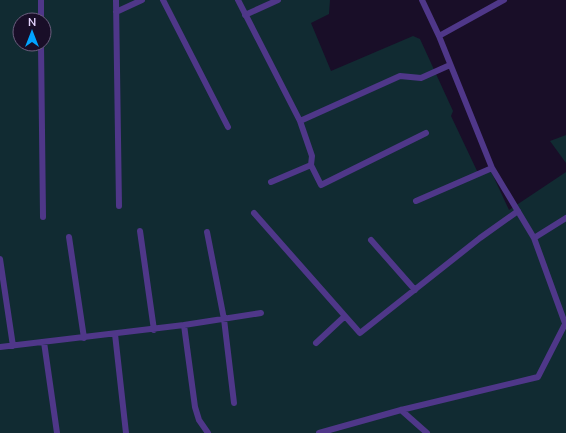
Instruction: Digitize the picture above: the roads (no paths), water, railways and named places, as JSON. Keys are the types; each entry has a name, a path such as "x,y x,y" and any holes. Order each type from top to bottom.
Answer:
{"lane":[{"path":"41,0 41,12"},
{"path":"116,0 119,206"},
{"path":"116,12 142,0"},
{"path":"163,0 228,127"},
{"path":"238,0 300,121 312,156 311,165 321,184 426,132"},
{"path":"245,15 278,0"},
{"path":"323,432 401,410 538,377 565,325 534,238 492,168 439,36 422,0"},
{"path":"439,36 504,0"},
{"path":"41,52 43,217"},
{"path":"300,121 400,76 421,78 450,65"},
{"path":"271,182 311,165"},
{"path":"416,201 492,168"},
{"path":"254,213 360,333 480,238 518,211"},
{"path":"534,238 566,218"},
{"path":"140,231 154,330"},
{"path":"207,232 224,319 234,403"},
{"path":"69,237 84,338"},
{"path":"371,240 415,290"},
{"path":"0,259 13,346"},
{"path":"0,348 184,326 261,313"},
{"path":"316,343 345,316"},
{"path":"184,326 195,408 199,420 208,433"},
{"path":"115,334 126,433"},
{"path":"44,342 56,433"},
{"path":"401,410 427,433"}]}
